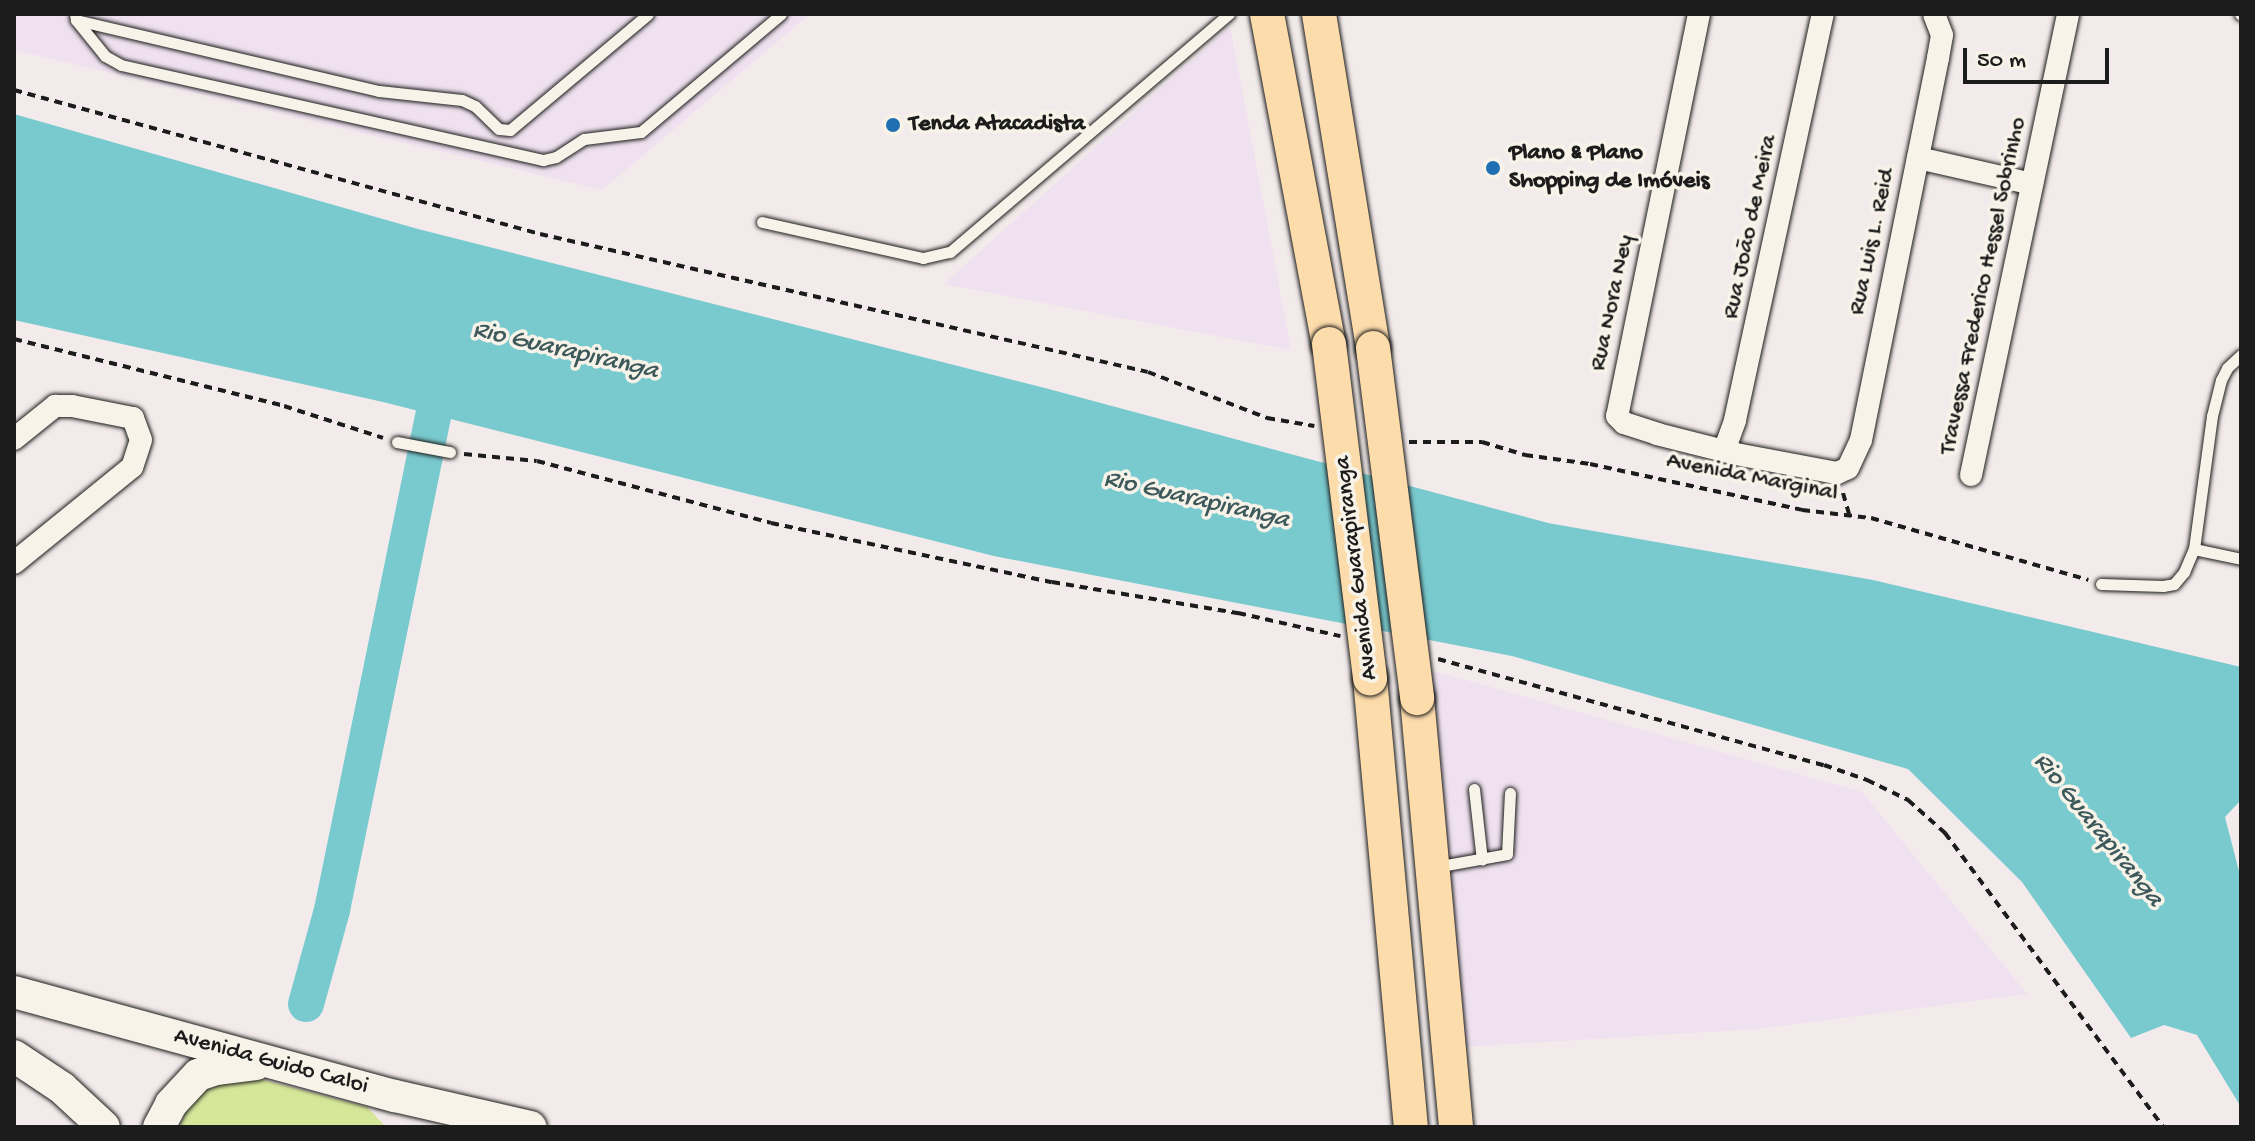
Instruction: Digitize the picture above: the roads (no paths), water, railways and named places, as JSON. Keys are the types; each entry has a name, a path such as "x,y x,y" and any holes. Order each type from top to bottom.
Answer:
{"main road":[{"name":"Avenida Guarapiranga","path":"1267,14 1329,344 1370,678 1411,1127"},
{"name":"Avenida Guarapiranga","path":"1319,14 1373,348 1417,698 1456,1127"},
{"name":"Avenida Guido Caloi","path":"14,992 395,1096 530,1127"},
{"path":"14,1056 62,1088 104,1127"},
{"path":"167,1119 190,1082 205,1072 275,1063"},
{"path":"395,1096 406,1127"}],"street":[{"name":"Rua Nora Ney","path":"1699,14 1616,414 1624,423 1724,451"},
{"name":"Rua João de Meira","path":"1724,451 1738,406 1823,14"},
{"name":"Rua Luis L. Reid","path":"1724,451 1837,473 1848,468 1861,440 1942,35 1934,14"},
{"name":"Travessa Frederico Hessel Sobrinho","path":"1971,475 2068,14"},
{"path":"1918,158 2032,184"},
{"path":"14,439 55,406 72,406 133,418 141,440 132,467 14,563"}],"lane":[{"path":"75,17 379,91 462,100 475,106 499,129 510,130 648,14"},
{"path":"75,17 105,56 121,65 543,160 556,157 584,139 641,132 781,14"},
{"path":"762,222 923,258 950,252 1229,14"},
{"path":"2101,584 2151,588 2174,584 2194,549 2212,416 2227,368 2241,355"},
{"path":"397,442 450,452"},
{"path":"2194,549 2241,559"},
{"path":"1474,789 1482,860"},
{"path":"1431,868 1507,854 1510,793"}],"water":[{"name":"Rio Guarapiranga","path":"14,114 418,229 1045,388 1548,523 1873,580 2241,667 2241,800 2225,817 2241,879 2241,1107 2197,1035 2164,1025 2131,1038 2022,882 1908,769 1512,656 994,556 383,402 14,320"}],"waterway":[{"path":"306,1004 332,910 443,368"}],"place":[{"name":"Tenda Atacadista","path":"893,125"},
{"name":"Plano & Plano Shopping de Imóveis","path":"1493,168"}]}
